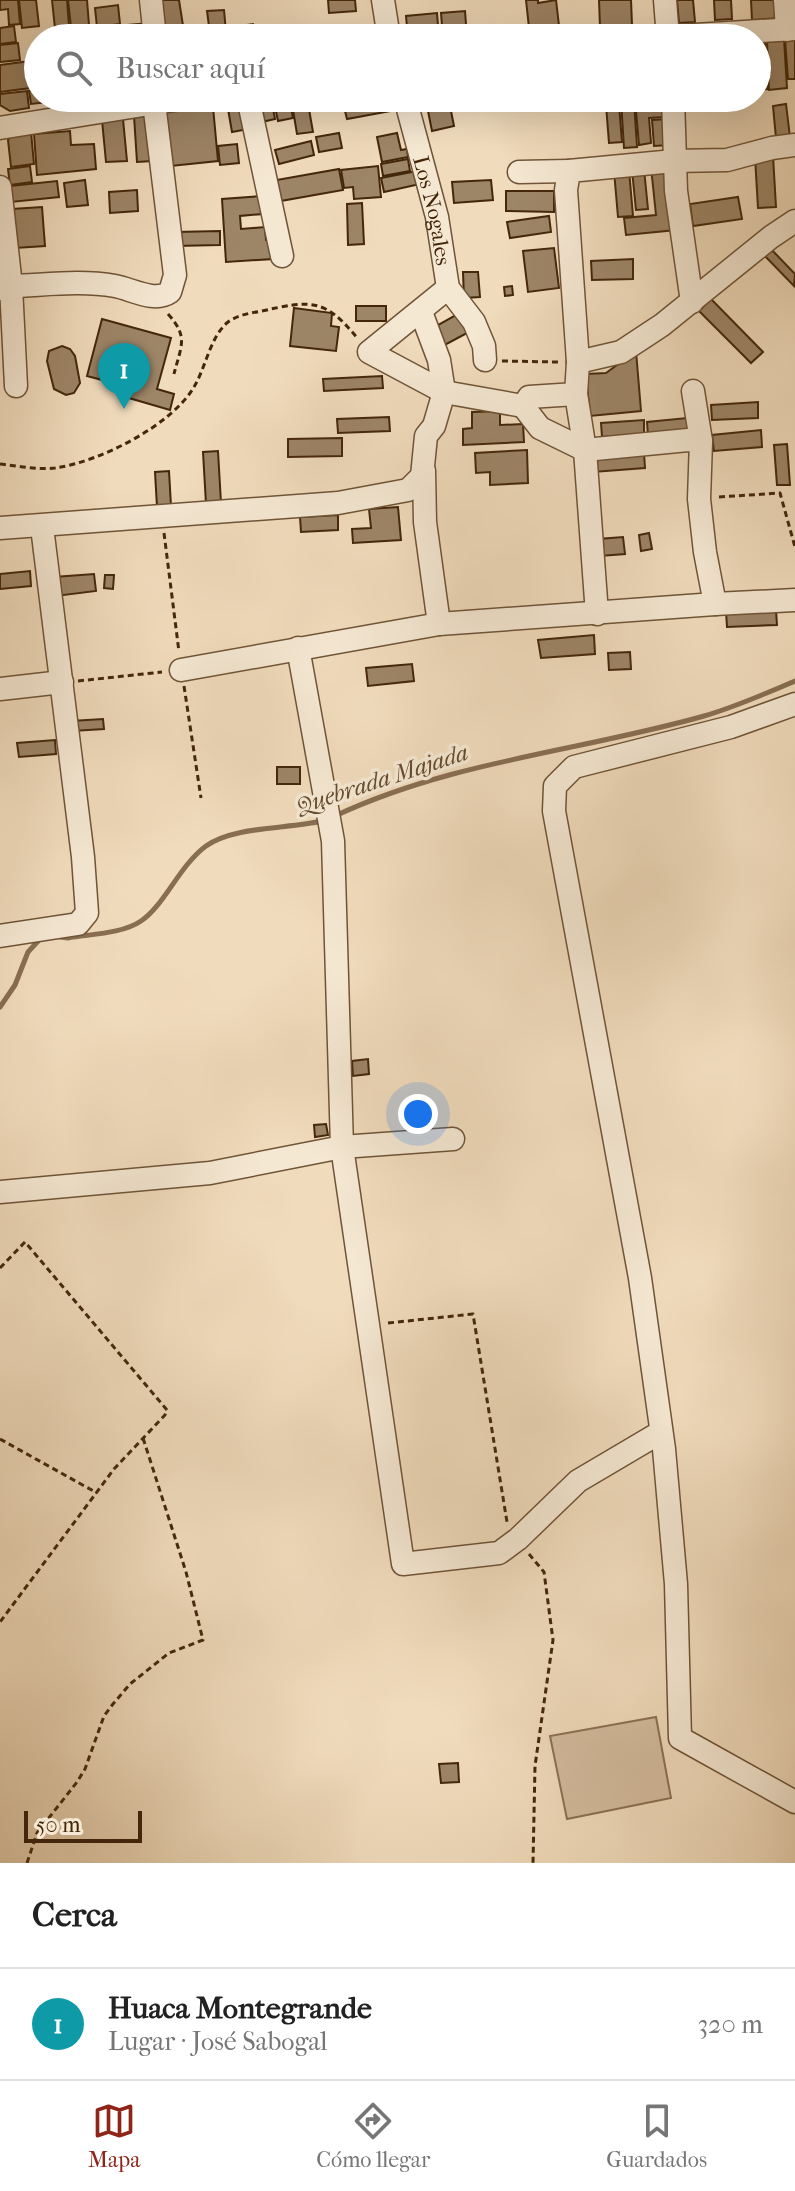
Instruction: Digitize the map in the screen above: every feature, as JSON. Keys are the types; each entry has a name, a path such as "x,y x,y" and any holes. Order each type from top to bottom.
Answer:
{"street":[{"path":"151,0 154,24"},
{"path":"383,0 387,24"},
{"path":"662,24 665,0"},
{"path":"771,31 791,30 785,0"},
{"path":"0,128 94,112"},
{"path":"6,288 100,285 151,296 167,295 175,283 175,275 160,112"},
{"path":"251,112 282,256"},
{"name":"Los Nogales","path":"409,112 437,217 448,288 474,322 484,346 485,360"},
{"path":"673,112 676,191 692,302"},
{"path":"519,172 727,160 795,145"},
{"path":"569,171 566,190 578,362 576,394 585,450 597,614"},
{"path":"0,187 16,386"},
{"path":"578,362 621,352 692,302 795,221"},
{"path":"448,288 369,352 444,392 523,406 540,428 585,450 701,441"},
{"path":"421,312 439,360 444,392 434,426 426,436 424,470 425,522 439,624"},
{"path":"693,391 701,441 699,499 715,604"},
{"path":"523,406 529,397 576,394"},
{"path":"0,528 371,499 411,488 424,470"},
{"path":"0,936 78,924 87,913 83,857 42,527"},
{"path":"181,670 439,624 795,600"},
{"path":"298,648 329,819 342,1147 403,1564 499,1553 518,1539 578,1481 661,1432"},
{"path":"0,689 62,682"},
{"path":"795,704 731,727 574,767 555,786 554,811 640,1278 661,1432 676,1584 680,1738 795,1802"},
{"path":"0,1192 210,1173 342,1147 453,1139"}],"path":[{"path":"151,296 180,328 182,341 174,374"},
{"path":"0,464 51,469 86,460 131,439 172,413 185,400 198,381 223,328 239,316 294,304 314,305 342,319 369,352"},
{"path":"485,360 578,362"},
{"path":"699,499 780,493 795,547"},
{"path":"162,517 201,798"},
{"path":"62,682 181,670"},
{"path":"0,1268 25,1242 167,1410 124,1457 0,1622"},
{"path":"367,1325 473,1314 507,1526 544,1572 553,1640 535,1766 533,1863"},
{"path":"27,1863 37,1833 85,1769 104,1716 113,1704 130,1684 169,1653 203,1640 186,1572 143,1438"},
{"path":"0,1439 97,1493"}],"shaded area":[{"path":"656,1717 671,1798 567,1819 550,1736"}],"building":[{"path":"0,0 18,0 20,24 9,25 8,9 0,10"},
{"path":"19,0 36,0 39,24 24,24 22,28"},
{"path":"52,0 67,0 69,24 55,24"},
{"path":"68,0 87,0 89,24 71,24"},
{"path":"159,0 179,0 183,24 162,24"},
{"path":"328,0 355,0 356,11 329,13"},
{"path":"526,0 538,0 538,3 556,0 559,24 529,24"},
{"path":"599,0 631,0 632,24 600,24"},
{"path":"677,0 693,0 695,22 679,23"},
{"path":"714,0 731,0 732,19 715,20"},
{"path":"751,0 780,0 781,18 752,20"},
{"path":"118,5 120,24 97,24 95,8"},
{"path":"224,10 225,24 209,24 207,11"},
{"path":"465,11 466,24 442,24 441,13"},
{"path":"437,13 438,24 407,24 406,16"},
{"path":"14,26 16,42 0,44 0,28"},
{"path":"784,39 787,88 771,90 771,41"},
{"path":"795,39 795,79 788,79 785,40"},
{"path":"18,43 20,60 0,62 0,45"},
{"path":"24,62 24,89 0,92 0,65"},
{"path":"24,91 24,109 10,111 0,105 0,94"},
{"path":"786,104 790,137 776,138 773,106"},
{"path":"165,112 213,112 218,161 171,166"},
{"path":"229,112 246,112 248,129 232,132"},
{"path":"260,112 274,112 275,119 262,122"},
{"path":"276,112 292,112 293,118 278,121"},
{"path":"293,112 309,112 313,132 297,134"},
{"path":"345,112 385,112 347,119"},
{"path":"428,112 451,112 454,126 432,131"},
{"path":"607,112 620,112 622,142 609,143"},
{"path":"622,112 635,112 637,147 624,148"},
{"path":"636,112 666,112 666,117 649,118 651,143 639,145"},
{"path":"149,115 152,161 137,162 134,116"},
{"path":"123,119 127,161 106,162 102,120"},
{"path":"668,119 670,145 654,146 652,120"},
{"path":"70,131 71,145 94,144 96,169 37,175 34,134"},
{"path":"31,132 34,164 11,167 8,140 12,135"},
{"path":"339,133 342,148 319,152 316,137"},
{"path":"397,133 401,150 407,149 408,157 382,162 377,137"},
{"path":"311,141 314,155 279,164 275,150"},
{"path":"237,144 239,163 220,165 218,146"},
{"path":"773,156 776,207 758,208 755,157"},
{"path":"408,159 410,171 383,176 381,164"},
{"path":"669,165 676,230 626,235 624,218 656,215 651,167"},
{"path":"30,166 32,182 10,185 8,169"},
{"path":"378,166 381,197 354,199 353,187 344,188 341,170"},
{"path":"339,169 343,190 275,202 271,181"},
{"path":"644,169 648,209 636,210 632,170"},
{"path":"629,170 633,216 618,217 614,171"},
{"path":"417,171 420,184 384,192 381,178"},
{"path":"85,180 88,205 67,207 64,183"},
{"path":"491,180 493,200 454,203 452,182"},
{"path":"57,181 59,197 11,202 10,186"},
{"path":"137,190 138,211 110,213 109,192"},
{"path":"506,191 554,191 554,212 506,211"},
{"path":"261,196 263,214 240,216 241,229 265,227 266,240 271,240 273,259 226,262 222,199"},
{"path":"738,197 742,219 693,226 690,204"},
{"path":"362,203 364,244 348,245 347,204"},
{"path":"42,207 45,246 15,248 12,209"},
{"path":"549,216 551,232 510,238 507,222"},
{"path":"220,231 220,245 175,246 175,232"},
{"path":"554,248 559,288 528,292 523,251"},
{"path":"770,248 795,274 794,286 763,254"},
{"path":"633,259 633,279 592,280 591,261"},
{"path":"463,272 478,272 480,297 464,298"},
{"path":"512,286 513,295 505,296 504,287"},
{"path":"711,299 763,352 751,363 699,311"},
{"path":"356,306 386,306 386,321 356,321"},
{"path":"294,308 332,313 331,326 339,327 336,351 290,346"},
{"path":"458,314 467,333 443,346 433,328"},
{"path":"102,319 171,338 157,389 174,394 170,410 122,396 125,386 87,376"},
{"path":"62,346 70,349 75,356 80,383 74,393 66,395 54,389 47,361 49,351"},
{"path":"636,351 641,411 590,416 586,374 606,373"},
{"path":"382,376 383,388 324,391 323,379"},
{"path":"758,402 758,418 712,420 711,405"},
{"path":"500,411 500,425 523,424 524,442 463,445 463,429 472,428 472,412"},
{"path":"389,417 390,431 338,433 337,419"},
{"path":"687,418 688,431 648,435 647,422"},
{"path":"644,420 644,434 602,437 601,423"},
{"path":"761,430 762,447 714,451 712,435"},
{"path":"342,438 342,456 288,457 288,439"},
{"path":"787,444 790,485 777,485 774,445"},
{"path":"527,450 528,483 490,485 490,472 476,473 475,453"},
{"path":"218,451 221,503 206,504 203,452"},
{"path":"644,453 645,468 593,472 592,458"},
{"path":"169,471 171,506 157,507 155,472"},
{"path":"398,507 401,540 353,543 352,529 371,528 369,509"},
{"path":"338,515 338,530 301,532 300,517"},
{"path":"649,533 652,549 641,551 639,535"},
{"path":"623,537 625,554 600,556 598,539"},
{"path":"30,571 31,586 0,589 0,574"},
{"path":"94,574 96,591 56,596 54,577"},
{"path":"105,575 114,575 113,589 104,588"},
{"path":"776,610 777,625 727,627 726,611"},
{"path":"594,635 595,654 541,658 538,640"},
{"path":"630,652 631,669 609,670 608,653"},
{"path":"412,664 414,681 368,686 366,668"},
{"path":"103,719 104,729 72,731 71,721"},
{"path":"55,740 56,754 19,757 17,743"},
{"path":"277,767 300,767 300,784 277,784"},
{"path":"368,1059 369,1074 353,1076 352,1061"},
{"path":"326,1124 328,1135 315,1137 314,1125"},
{"path":"458,1763 459,1782 441,1783 439,1764"}],"waterway":[{"name":"Quebrada Majada","path":"335,816 379,797 471,769 704,716 795,681"},
{"name":"Quebrada Majada","path":"60,937 115,931 141,921 157,906 196,854 218,840 246,831 322,821"},
{"name":"Quebrada Majada","path":"0,1007 15,985 28,952 40,939"}],"place":[{"name":"Huaca Montegrande","path":"124,409"}]}
